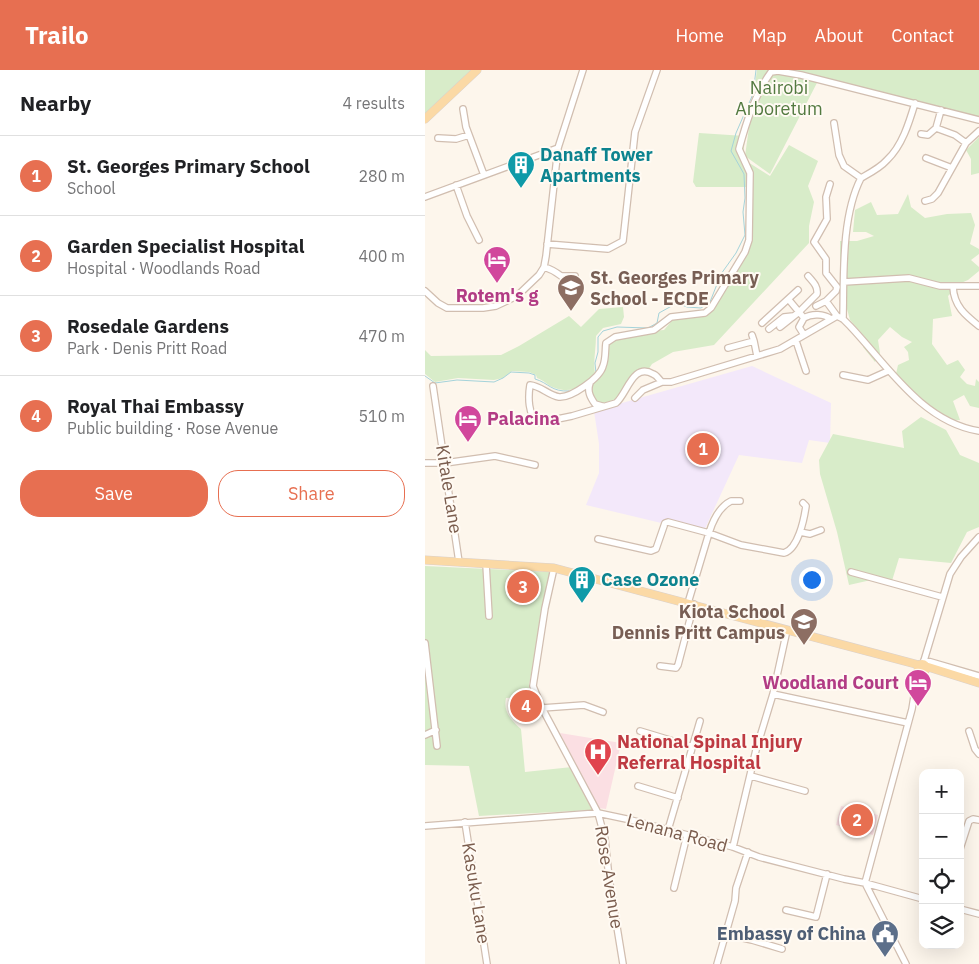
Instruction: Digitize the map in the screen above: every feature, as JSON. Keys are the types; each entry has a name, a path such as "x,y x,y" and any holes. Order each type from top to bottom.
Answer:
{"main road":[{"path":"425,119 477,70"},
{"path":"425,560 554,568 899,659 922,667 967,676 979,683"}],"street":[{"path":"425,291 438,303 447,308 483,308 496,306 517,296 539,275 544,267 558,148 583,70"},
{"path":"547,244 603,249 613,248 623,240 635,132 657,70"},
{"path":"604,406 595,404 590,397 588,389 590,383 603,368 606,342 615,337 654,330 671,317 705,313 711,308 745,252 749,240 750,173 739,149 754,105 764,81 771,72 778,71 801,75 979,120"},
{"path":"837,318 844,282 849,212 854,191 861,178 886,162 895,152 910,120 915,103"},
{"path":"463,109 469,135 484,175"},
{"path":"921,134 928,135 936,128 941,110"},
{"path":"834,123 839,155 843,166 861,178"},
{"path":"936,128 955,134 966,143"},
{"path":"925,201 932,199 938,193 966,143 979,131"},
{"path":"438,138 456,139 469,135"},
{"path":"425,197 558,148"},
{"path":"926,158 952,168"},
{"path":"816,306 826,301 836,291 837,287 826,273 826,259 814,242 827,219 826,197 830,184"},
{"path":"455,185 479,240"},
{"path":"544,267 562,276 577,291"},
{"path":"562,276 575,276"},
{"path":"781,327 817,294 815,285 808,276"},
{"path":"844,282 909,278 933,286 953,288 979,286"},
{"path":"953,288 958,307 979,326"},
{"path":"762,324 799,290"},
{"path":"789,300 804,318"},
{"path":"826,301 837,318 865,342 889,370 937,414 960,428 979,431"},
{"path":"804,335 799,327 804,318 814,314 837,318"},
{"path":"769,329 783,317 793,316"},
{"path":"635,398 643,390 662,382 671,382 780,349 837,318"},
{"path":"728,348 740,345 753,338 757,356"},
{"path":"796,341 806,371"},
{"path":"740,345 742,352"},
{"path":"843,375 867,380 889,370"},
{"path":"590,383 562,397 551,395 530,385 528,395 531,415 538,423 604,406 619,400 629,382 640,373 655,374 662,382"},
{"name":"Kitale Lane","path":"433,386 459,562"},
{"path":"425,463 445,463 495,456 535,465"},
{"path":"660,666 676,668 678,665 691,604 709,533 715,517 731,500 740,501"},
{"path":"598,539 651,551 656,548 665,522 668,522 709,533 741,545 784,553 790,550 800,532 806,506 803,503"},
{"path":"800,532 810,534 821,530"},
{"path":"906,964 865,882 942,597 953,569 979,537"},
{"path":"487,564 489,616"},
{"name":"Rose Avenue","path":"554,568 545,608 533,686 541,708 598,813 605,839 609,878 623,964"},
{"path":"851,572 942,597"},
{"path":"733,847 773,694 787,630"},
{"path":"425,642 437,746"},
{"path":"967,676 979,676"},
{"path":"773,694 908,723"},
{"path":"541,708 584,705 603,712"},
{"path":"668,830 700,721"},
{"path":"425,735 436,730"},
{"path":"640,731 693,747"},
{"path":"969,731 975,749 979,754"},
{"path":"751,776 805,791"},
{"path":"639,786 678,798"},
{"name":"Lenana Road","path":"425,826 598,813 733,847 759,857 865,882 919,898"},
{"path":"964,837 969,821 973,819 979,820"},
{"name":"Kasuku Lane","path":"465,822 487,964"},
{"path":"674,888 687,835"},
{"path":"717,964 747,852"},
{"path":"785,910 816,917 827,874"},
{"path":"964,910 979,914"},
{"path":"725,934 782,949"}],"shaded area":[{"path":"752,366 831,403 830,443 809,440 802,463 739,455 703,533 586,505 599,473 599,444 594,411"},
{"name":"National Spinal Injury Referral Hospital","path":"560,733 621,743 606,809 598,808"},
{"path":"841,806 878,815 873,835 836,825"}],"green space":[{"path":"425,70 472,70 425,114"},
{"name":"Nairobi Arboretum","path":"757,70 979,70 979,121 820,77 770,174 745,156"},
{"path":"699,133 745,136 743,159 770,176 789,145 818,161 808,186 814,202 809,226 809,243 714,345 673,352 652,364 648,370 640,371 617,399 600,404 583,390 604,371 607,361 608,343 626,335 664,330 675,317 708,315 750,244 753,232 751,187 696,187 693,182"},
{"path":"979,137 979,173 971,175 971,159 966,150"},
{"path":"908,194 911,207 925,218 947,214 971,213 975,225 970,244 979,249 979,254 971,260 979,267 979,271 961,283 948,296 952,316 933,319 932,344 947,365 958,360 965,370 960,377 967,384 975,386 976,379 979,382 979,408 970,406 964,395 953,401 960,420 942,421 916,401 896,374 898,365 909,360 908,352 904,347 912,342 902,337 890,327 878,340 880,353 875,362 863,347 865,337 850,320 840,294 840,241 857,241 874,236 866,232 853,232 855,210 871,202 877,215 898,214"},
{"path":"623,307 624,317 621,324 603,328 596,336 595,374 577,388 561,390 555,388 529,372 512,371 503,378 494,380 458,378 435,382 425,374 425,350 431,356 501,355 569,316 581,327 599,309"},
{"path":"921,417 946,430 960,455 979,463 979,527 967,532 951,563 899,558 891,584 871,580 849,585 837,532 820,474 819,460 833,434 904,448 902,431"},
{"path":"425,566 551,572 529,685 531,696 506,698 505,703 511,719 521,729 525,772 572,767 593,810 479,816 469,766 425,765"}],"waterway":[{"path":"596,373 595,363 598,352 598,337 603,331 617,327 648,328 657,323 659,313 677,303 687,307 701,308 710,302 721,274 736,253 745,235 743,212 745,198 744,174 731,151 736,133 753,94 756,70"},
{"path":"425,376 435,383 457,380 494,382 511,372 529,373 535,375 535,379 554,389 569,391"}],"place":[{"name":"Danaff Tower Apartments","path":"521,189"},
{"name":"Rotem's g","path":"497,284"},
{"name":"St. Georges Primary School - ECDE","path":"571,312"},
{"name":"Palacina","path":"468,443"},
{"name":"St. Georges Primary School","path":"703,449"},
{"name":"Rosedale Gardens","path":"523,587"},
{"name":"Case Ozone","path":"582,604"},
{"name":"Kiota School Dennis Pritt Campus","path":"804,646"},
{"name":"Royal Thai Embassy","path":"526,706"},
{"name":"Woodland Court","path":"918,707"},
{"name":"National Spinal Injury Referral Hospital","path":"598,776"},
{"name":"Garden Specialist Hospital","path":"857,820"},
{"name":"Embassy of China","path":"885,958"}]}
